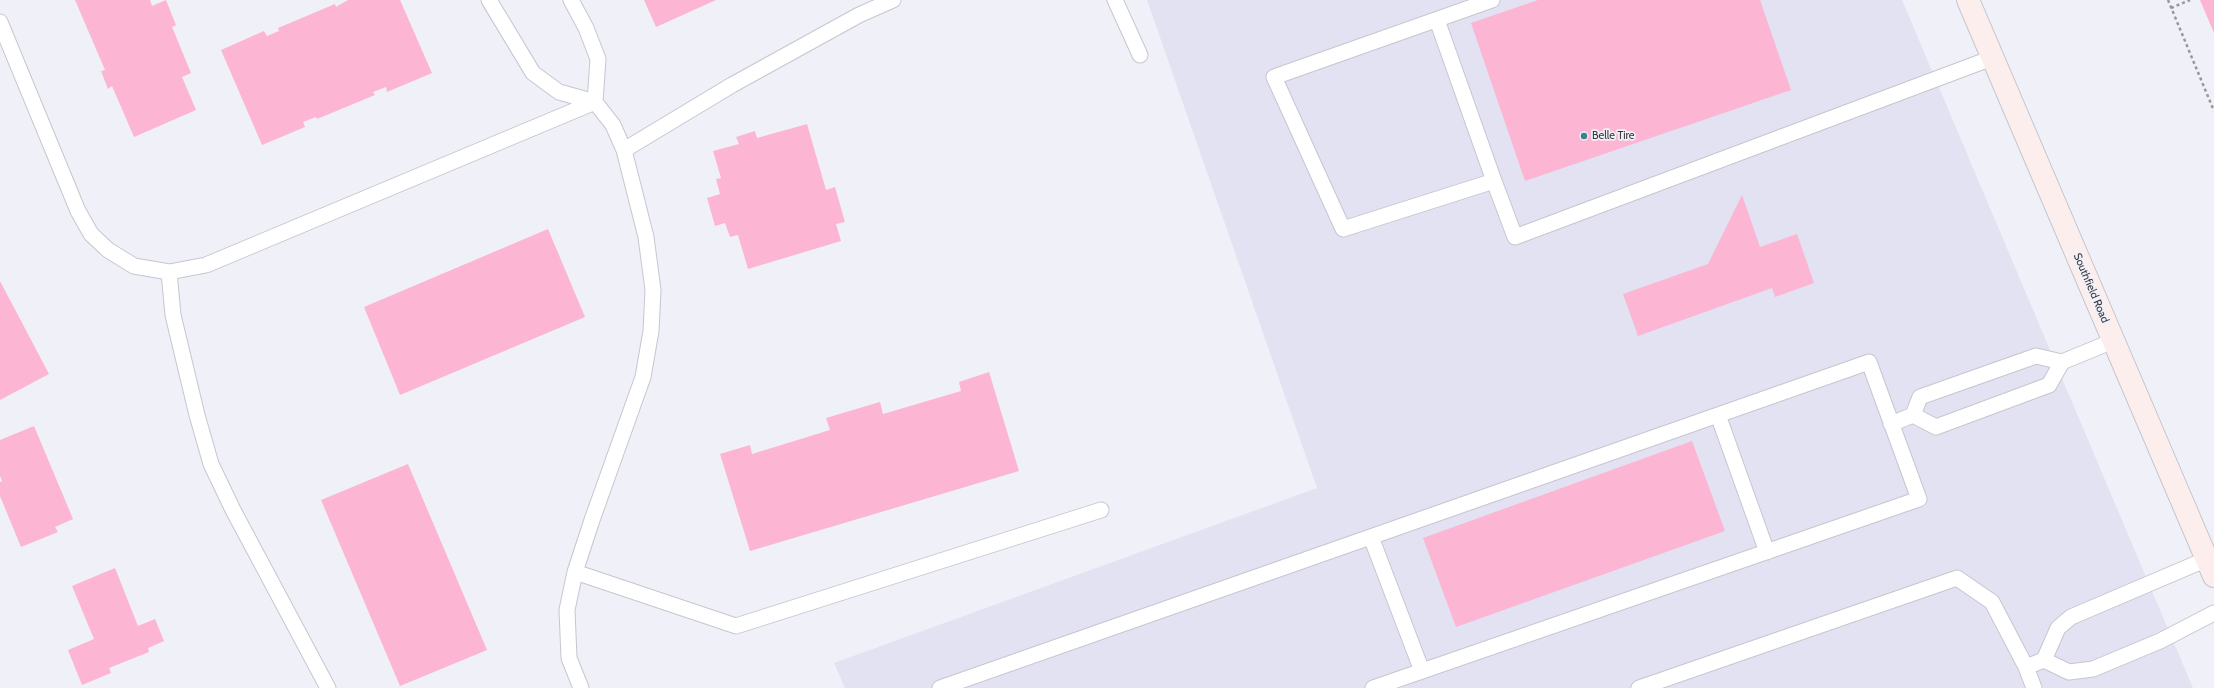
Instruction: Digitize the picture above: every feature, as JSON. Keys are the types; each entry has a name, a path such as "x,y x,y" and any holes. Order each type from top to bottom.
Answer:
{"main road":[{"name":"Southfield Road","path":"1968,0 2113,341 2212,563"}],"lane":[{"path":"489,0 533,73 559,92 595,102 613,125 624,150 646,237 653,290 651,331 644,377 575,572 567,610 569,658 580,688"},
{"path":"571,0 586,28 598,59 595,102"},
{"path":"624,150 732,86 859,15 893,0"},
{"path":"1116,0 1140,55"},
{"path":"1492,0 1274,77 1343,229 1494,181"},
{"path":"1438,20 1515,237 1992,58"},
{"path":"0,22 78,212 91,234 108,250 134,266 169,272 206,264 595,102"},
{"path":"169,272 173,315 197,415 211,464 233,510 328,688"},
{"path":"1891,424 1913,415 1920,397 2036,356 2062,362 2113,341"},
{"path":"940,688 1869,362 1918,499 1373,688"},
{"path":"1913,415 1936,427 2049,385 2062,362"},
{"path":"1718,415 1766,552"},
{"path":"575,572 736,626 1101,510"},
{"path":"1371,537 1422,671"},
{"path":"2026,667 2044,660 2058,628 2071,617 2212,563"},
{"path":"1639,688 1957,578 1992,602 2026,667 2034,688"},
{"path":"2044,660 2069,672 2093,669 2160,641 2214,613"}],"path":[{"path":"2168,0 2214,111"},
{"path":"2171,8 2190,0"}],"shaded area":[{"path":"1147,0 1902,0 2193,688 845,688 834,663 1317,488"}],"building":[{"path":"75,0 150,0 152,6 166,0 176,25 172,27 191,73 182,77 196,110 134,137 112,86 108,89 101,71 105,70"},
{"path":"348,0 400,0 432,73 387,92 386,87 373,92 375,95 317,119 316,117 303,122 305,127 262,145 221,50 264,31 267,36 279,31 278,28 335,4 336,7"},
{"path":"644,0 716,0 656,27"},
{"name":"Belle Tire","path":"1538,0 1760,0 1791,90 1525,181 1471,23"},
{"path":"2200,0 2214,0 2214,33"},
{"path":"807,124 826,190 835,187 845,222 836,224 841,241 748,269 738,235 730,237 725,223 715,226 707,198 720,194 716,179 721,178 713,151 739,144 736,137 755,131 757,138"},
{"path":"1742,195 1760,247 1797,234 1814,283 1775,297 1772,288 1638,336 1623,294 1708,264"},
{"path":"548,229 585,317 400,395 364,307"},
{"path":"0,281 49,374 0,400"},
{"path":"989,372 1019,471 750,551 720,454 750,445 752,454 830,430 826,418 880,402 883,414 961,391 959,382"},
{"path":"34,426 73,519 55,527 58,532 21,547 0,496 0,482 2,481 0,476 0,440"},
{"path":"1692,441 1725,531 1456,627 1423,538"},
{"path":"408,464 487,650 400,686 321,500"},
{"path":"115,568 138,626 155,619 164,641 148,648 149,652 109,668 111,673 82,685 68,650 94,639 72,586"}],"place":[{"name":"Belle Tire","path":"1584,136"}]}
